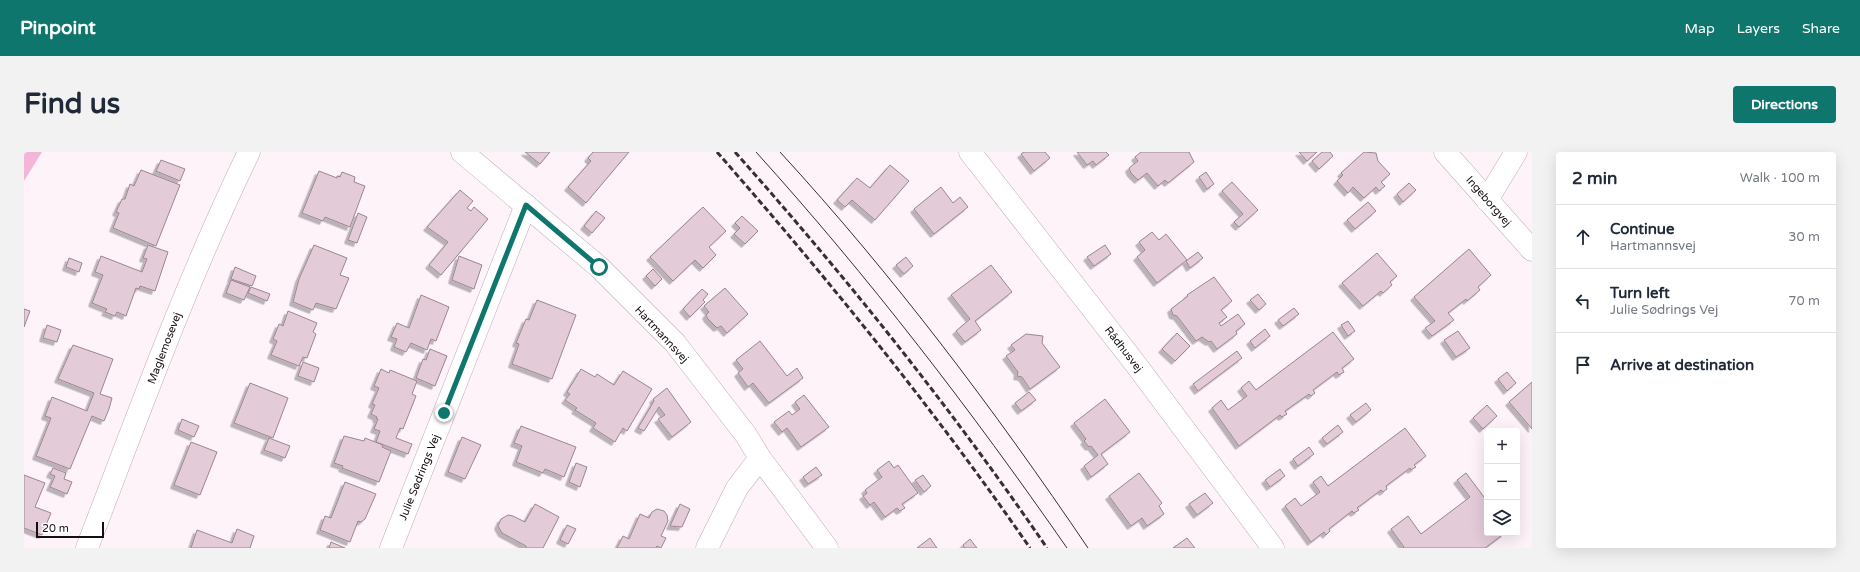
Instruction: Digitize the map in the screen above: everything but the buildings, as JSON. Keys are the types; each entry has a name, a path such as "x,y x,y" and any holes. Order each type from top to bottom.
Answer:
{"street":[{"name":"Maglemosevej","path":"87,548 182,302 226,200 249,152"},
{"name":"Hartmannsvej","path":"462,152 599,267 675,343 746,435 760,458 827,548"},
{"name":"Rådhusvej","path":"970,152 1134,362 1273,548"},
{"name":"Ingeborgvej","path":"1445,152 1532,250"},
{"path":"1487,200 1516,152"},
{"name":"Julie Sødrings Vej","path":"391,548 526,205"},
{"path":"707,548 737,488 760,458"}],"shaded area":[{"path":"24,152 42,152 24,181"}],"tram line":[{"path":"756,152 839,247 918,345 994,445 1067,548"},
{"path":"780,152 863,246 941,344 1016,445 1088,548"}],"railway":[{"path":"717,152 840,296 956,445 1030,548"},
{"path":"735,152 818,247 897,345 974,445 1047,548"}],"route":[{"path":"444,413 526,205 599,267"}]}
